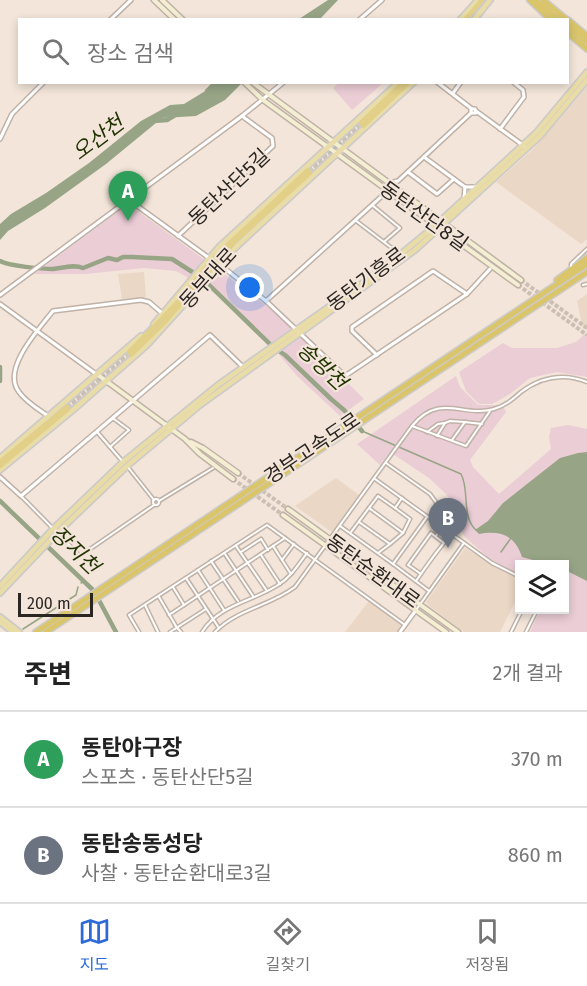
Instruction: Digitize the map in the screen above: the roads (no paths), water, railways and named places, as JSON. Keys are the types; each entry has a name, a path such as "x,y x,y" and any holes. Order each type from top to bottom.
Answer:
{"highway":[{"path":"466,18 482,0"},
{"path":"530,0 549,18"},
{"path":"535,0 557,18"},
{"path":"543,0 565,18"},
{"path":"569,22 587,36"},
{"path":"569,28 587,42"},
{"path":"569,35 587,49"},
{"name":"동부대로","path":"362,125 402,84"},
{"name":"동부대로","path":"362,125 407,84"},
{"name":"동부대로","path":"205,271 310,170"},
{"name":"동부대로","path":"129,355 164,323 233,239 310,170"},
{"path":"205,271 206,265 219,247"},
{"path":"227,250 236,247"},
{"path":"507,318 587,258"},
{"name":"경부고속도로","path":"361,419 587,264"},
{"name":"경부고속도로","path":"46,632 305,452 361,419 587,274"},
{"name":"동부대로","path":"1,464 69,407"},
{"name":"경부고속도로","path":"104,590 312,456 351,425"},
{"name":"경부고속도로","path":"36,632 91,599"}],"main road":[{"path":"154,0 173,18"},
{"path":"162,0 181,18"},
{"path":"476,18 490,0"},
{"name":"동탄기흥로","path":"299,331 440,224 477,187 525,147 587,72"},
{"name":"동탄기흥로","path":"169,428 272,350 398,264 553,122 587,80"},
{"path":"247,84 268,96 332,145"},
{"path":"253,84 263,100 332,145"},
{"name":"동부대로","path":"205,271 209,258 219,247 310,170 339,151 397,84"},
{"name":"동부대로","path":"205,271 219,264 332,145 362,125 412,84"},
{"name":"동탄산단8길","path":"332,145 392,193 440,224"},
{"name":"동탄산단8길","path":"339,151 400,192 520,283"},
{"name":"동부대로","path":"1,464 49,417 69,407 106,381 163,314 198,279"},
{"name":"동탄기흥로","path":"0,594 50,536 125,464 244,367 272,350"},
{"name":"동부대로","path":"69,407 98,375 129,355"},
{"path":"98,375 169,428 203,448 238,473"},
{"path":"185,439 200,454 233,479"},
{"name":"동탄순환대로","path":"288,509 458,632"},
{"name":"동탄순환대로","path":"283,515 446,632"},
{"name":"동탄기흥로","path":"0,586 40,548"},
{"path":"384,588 405,600 406,595"},
{"path":"427,618 426,614 431,613"},
{"path":"0,621 13,632"},
{"path":"0,621 19,632"}],"street":[{"path":"112,18 131,0"},
{"path":"361,18 382,0"},
{"path":"0,139 12,114 42,84"},
{"path":"0,295 242,116 282,84"},
{"path":"439,84 525,147"},
{"path":"452,94 460,84"},
{"path":"500,129 524,97 523,90 516,84"},
{"path":"471,114 472,108"},
{"path":"386,182 398,181 476,111"},
{"name":"동탄산단5길","path":"178,236 273,146 272,138 242,116"},
{"path":"424,157 465,187 477,187"},
{"path":"408,172 437,194 454,179"},
{"path":"398,181 400,192"},
{"path":"379,183 382,196"},
{"path":"464,199 465,187"},
{"path":"266,301 382,196 392,193"},
{"path":"129,200 209,258"},
{"path":"372,205 400,228 385,241"},
{"path":"355,220 401,255"},
{"path":"571,266 587,249"},
{"path":"219,264 266,301 345,375 467,294 489,269"},
{"path":"377,355 352,331 352,327 433,271 467,294"},
{"path":"49,417 20,394 15,382 19,358 53,311 141,300 149,302 163,314"},
{"path":"0,304 98,375"},
{"path":"21,496 98,433 210,335 244,367"},
{"path":"215,632 237,615 289,591 302,580 412,426 427,414 443,408 490,410 507,404 528,387 543,380 563,377 587,382"},
{"path":"412,426 466,446 490,410"},
{"path":"110,447 129,430 114,419"},
{"path":"427,432 438,424 450,421 482,424"},
{"path":"437,436 445,423"},
{"path":"451,441 465,423"},
{"path":"98,433 154,500 154,505"},
{"path":"386,463 430,494 447,517 435,537"},
{"path":"1,464 1,477 80,556 154,505 158,505 159,501 213,468"},
{"path":"375,479 492,563 515,575"},
{"path":"350,533 378,496 410,519 403,533 378,553"},
{"path":"395,508 402,498"},
{"path":"154,500 159,501"},
{"path":"369,508 403,533"},
{"path":"393,564 427,516"},
{"path":"359,522 390,544"},
{"path":"139,632 129,615 267,525 405,625"},
{"path":"340,526 429,591"},
{"path":"416,581 444,543 431,533 408,565 421,574"},
{"path":"170,615 285,538"},
{"path":"241,552 261,539 268,550"},
{"path":"400,632 464,543"},
{"path":"282,560 294,544"},
{"path":"236,545 267,591"},
{"path":"273,546 291,574"},
{"path":"224,553 253,596"},
{"path":"202,632 224,610 280,584 307,553"},
{"path":"261,555 280,584"},
{"path":"211,561 238,602"},
{"path":"198,570 224,610"},
{"path":"186,578 219,628"},
{"path":"172,586 184,605"},
{"path":"159,596 181,632"},
{"path":"145,605 158,632"},
{"path":"170,632 206,609"},
{"path":"511,632 520,614"},
{"path":"526,632 535,614"}],"waterway":[{"name":"오산천","path":"207,91 214,84"},
{"name":"오산천","path":"154,121 167,120 177,114"},
{"name":"송방천","path":"0,261 18,266 53,269 72,266 83,268 108,258 117,260 123,257 172,259 197,275"},
{"name":"송방천","path":"204,280 273,347 285,355 344,410 362,431"},
{"name":"장지천","path":"0,367 0,381"},
{"name":"송방천","path":"362,431 461,474 464,480 467,511 471,525 476,530"},
{"name":"장지천","path":"0,501 94,591 116,632"},
{"path":"501,552 511,538"},
{"path":"23,629 76,595 78,587"}],"tunnel":[{"path":"308,170 361,123"},
{"path":"310,173 363,126"},
{"path":"521,280 587,328"},
{"path":"518,285 587,335"},
{"path":"67,407 129,352"},
{"path":"68,409 131,355"},
{"path":"238,473 288,509"},
{"path":"233,479 283,515"}],"place":[{"name":"동탄야구장","path":"128,221"},
{"name":"동탄송동성당","path":"448,548"}]}
